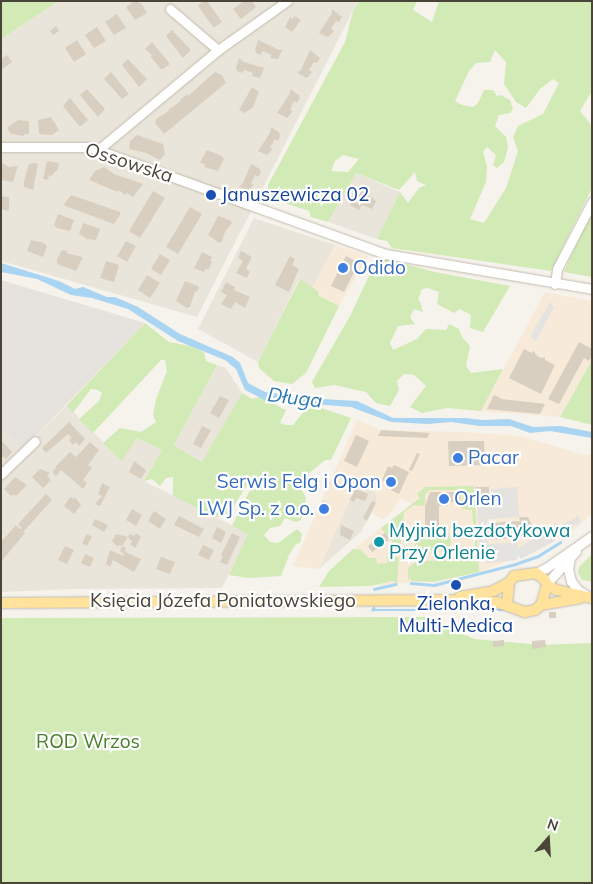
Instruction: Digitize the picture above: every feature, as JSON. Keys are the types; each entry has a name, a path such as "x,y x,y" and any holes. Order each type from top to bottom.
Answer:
{"main road":[{"path":"536,573 547,584 589,597 541,606 535,610 525,612 508,605 509,583 518,574 536,573"},
{"name":"Księcia Józefa Poniatowskiego","path":"445,600 493,591 509,583"},
{"path":"541,606 547,584"},
{"name":"Księcia Józefa Poniatowskiego","path":"1,603 445,600 497,602 508,605"}],"street":[{"path":"98,150 218,50 287,1"},
{"path":"170,9 218,50"},
{"name":"Ossowska","path":"1,147 79,146 98,150 396,256 592,289"},
{"path":"555,284 557,270 592,202"},
{"path":"1,474 35,441"},
{"path":"536,573 592,536"},
{"path":"547,584 583,543"},
{"path":"570,558 568,570 571,580 578,590 589,597"}],"shaded area":[{"path":"59,1 358,1 197,317 1,261 1,39"},
{"path":"356,173 400,192 377,239 328,222"},
{"path":"254,218 335,245 312,289 299,279 258,362 198,329"},
{"path":"335,245 368,256 339,306 312,289"},
{"path":"1,280 145,323 22,450 1,428"},
{"path":"545,292 592,301 592,360 560,417 481,411"},
{"path":"550,302 554,307 536,341 530,337"},
{"path":"217,365 226,368 242,393 203,462 174,445"},
{"path":"67,405 122,461 137,438 162,450 144,481 249,534 222,588 75,589 1,592 1,428 22,450"},
{"path":"357,420 381,430 467,432 520,436 585,455 592,455 592,514 576,528 541,548 479,572 442,580 363,586 355,548 412,504 400,498 393,511 383,519 371,513 377,500 375,491 357,483 319,569 293,566"},
{"path":"357,483 375,490 377,500 361,532 319,569"},
{"path":"517,487 519,517 488,519 488,544 517,542 518,548 538,536 538,532 557,522 559,526 578,516 581,522 570,527 569,535 563,538 559,535 553,536 555,541 521,559 518,555 517,560 485,563 484,557 479,557 477,503 484,502 484,495 491,495 491,489"}],"green space":[{"path":"1,1 59,1 1,39"},
{"path":"359,1 417,1 413,10 432,22 439,1 592,1 592,91 580,111 592,126 592,188 551,271 392,248 387,241 377,239 400,192 408,203 419,188 426,185 417,181 415,172 399,190 356,173 328,222 311,217 309,211 276,200 268,193 268,185 345,42 353,11","holes":["495,50 506,62 504,84 516,102 526,108 540,89 553,79 559,83 543,114 518,126 513,137 518,151 506,188 484,223 470,219 486,182 487,167 483,151 487,147 496,155 493,165 497,168 504,162 508,147 506,137 495,126 499,115 510,113 513,109 510,100 501,95 497,96 493,90 484,90 478,103 473,107 462,105 455,101 469,71 476,63 490,62","343,155 359,159 348,172 331,171 335,161"]},
{"path":"589,216 592,217 592,277 564,272"},
{"path":"377,259 510,286 483,332 470,328 471,315 460,309 454,313 437,304 439,292 428,288 422,289 418,299 423,312 414,309 410,317 415,324 398,326 390,343 393,350 417,339 426,329 446,330 449,324 459,329 462,337 470,346 466,366 471,373 503,369 481,411 447,408 422,413 410,407 426,386 414,375 404,374 397,381 399,390 390,406 376,403 366,392 334,385 315,388 312,382 350,316"},
{"path":"300,279 319,292 318,295 339,306 306,373 292,384 274,381 259,368 258,362"},
{"path":"145,323 169,342 190,346 204,352 206,361 217,365 174,445 202,462 242,393 252,399 260,397 286,410 280,423 286,425 293,425 305,410 318,407 351,418 331,460 325,460 308,474 301,488 306,498 301,520 296,522 285,518 280,526 270,528 264,535 270,542 278,543 297,529 302,534 300,543 296,544 289,555 281,576 249,578 229,575 248,534 232,526 256,478 254,474 227,517 215,517 173,496 173,477 166,478 160,486 152,479 144,481 162,450 137,438 122,461 103,443 120,428 141,432 156,422 153,415 156,399 167,371 165,360 161,360 93,433 79,419 99,401 102,393 91,389 73,413 67,405"},
{"path":"592,360 592,425 560,417"},
{"path":"474,486 479,572 434,582 411,581 409,578 408,582 408,568 417,561 476,560 472,510 462,509 462,490 430,490 425,494 425,506 414,505 404,512 400,550 394,549 394,544 381,528 420,498 417,494 425,487"},
{"path":"422,532 447,534 451,539 450,546 442,550 420,550 414,541 417,535"},
{"path":"353,549 361,550 369,558 376,558 377,564 387,563 387,557 399,557 397,583 392,581 370,586 319,587 329,571"},
{"path":"592,554 592,582 582,580 578,573 579,567"},
{"name":"ROD Wrzos","path":"426,617 474,639 541,645 592,643 592,883 1,883 1,618"}],"water":[{"name":"Długa","path":"1,263 59,281 75,289 83,287 107,297 115,297 138,307 180,334 233,357 240,363 248,383 265,392 305,398 357,401 393,418 509,419 533,427 560,426 592,432 592,438 550,431 530,433 511,426 480,426 451,422 428,424 391,422 351,407 265,400 245,390 236,369 225,360 178,341 128,309 92,298 71,295 37,279 1,272"}],"building":[{"path":"135,1 142,4 147,13 135,20 126,7"},
{"path":"203,1 207,1 222,22 215,27 213,27 198,6"},
{"path":"244,1 252,1 256,7 241,19 233,9"},
{"path":"332,9 342,17 339,22 336,21 331,29 334,31 328,37 319,33 332,13"},
{"path":"117,14 126,28 114,35 105,22"},
{"path":"294,16 301,20 292,32 285,27 290,17 293,19"},
{"path":"56,26 59,31 53,35 50,31"},
{"path":"97,27 106,41 94,48 85,35"},
{"path":"172,30 191,50 183,58 166,36"},
{"path":"77,40 86,54 74,62 65,48"},
{"path":"258,40 279,50 283,49 278,59 270,58 272,55 262,51 261,55 256,53"},
{"path":"152,42 170,64 163,69 145,49"},
{"path":"310,50 320,58 317,63 314,62 309,70 312,72 307,78 297,73 301,70"},
{"path":"7,55 12,62 1,70 1,59"},
{"path":"239,58 244,62 264,68 260,78 252,76 253,73 244,70 243,73 237,71"},
{"path":"128,59 147,79 139,87 122,65"},
{"path":"111,72 129,94 122,99 104,79"},
{"path":"215,72 222,75 226,83 164,134 155,123 156,119 169,111 187,94 188,96"},
{"path":"252,87 259,92 253,107 245,113 239,110"},
{"path":"87,89 105,109 98,117 80,95"},
{"path":"290,89 299,95 300,98 297,103 294,101 290,110 293,111 287,118 277,113 290,93"},
{"path":"70,98 88,120 81,126 63,106"},
{"path":"51,117 59,130 52,135 39,134 38,120"},
{"path":"18,120 29,121 29,134 24,134 24,136 11,134 7,128"},
{"path":"271,127 279,132 280,136 278,141 275,139 270,148 273,149 267,155 258,151 270,133"},
{"path":"137,135 163,144 165,154 160,160 146,153 129,149 130,141"},
{"path":"207,150 222,156 224,159 218,171 204,167 205,165 200,162"},
{"path":"47,161 59,163 58,169 51,176 49,175 48,180 43,179"},
{"path":"2,163 9,167 18,166 13,182 1,180"},
{"path":"29,164 38,164 33,190 24,187 24,181"},
{"path":"251,164 260,169 261,172 258,177 255,175 251,184 254,185 248,191 239,187 243,183"},
{"path":"104,167 114,174 143,184 133,197 127,193 125,195 119,190 118,192 89,180 95,171"},
{"path":"359,188 376,201 372,209 362,205 359,210 350,205"},
{"path":"153,191 165,198 140,238 129,231"},
{"path":"71,195 120,212 120,215 114,224 65,206 64,204"},
{"path":"1,196 9,197 9,211 1,209"},
{"path":"190,207 202,214 178,254 166,247"},
{"path":"58,214 74,220 70,231 57,228 54,225"},
{"path":"218,216 230,220 232,223 225,232 222,242 219,243 208,235"},
{"path":"83,223 100,229 96,240 87,239 79,234"},
{"path":"31,240 44,243 47,246 43,257 27,251"},
{"path":"126,241 136,246 127,262 117,256"},
{"path":"62,250 67,251 66,253 82,257 76,271 57,264 57,259"},
{"path":"241,251 252,257 246,269 250,271 247,278 236,273 243,261 238,258"},
{"path":"202,252 212,257 208,270 206,269 204,272 194,268"},
{"path":"160,254 170,260 161,275 151,269"},
{"path":"290,256 295,259 292,265 299,269 289,292 275,285"},
{"path":"346,256 359,263 344,292 331,286"},
{"path":"106,261 119,265 114,282 100,278"},
{"path":"147,275 160,283 150,298 138,290"},
{"path":"185,281 199,288 197,292 195,291 190,307 187,308 176,301"},
{"path":"226,282 235,287 234,290 250,297 245,308 235,302 231,309 221,304 227,295 221,292"},
{"path":"579,342 592,349 592,355 589,361 584,358 559,404 548,399"},
{"path":"524,349 532,353 534,351 536,355 541,358 545,357 545,360 555,365 541,394 509,378"},
{"path":"494,395 502,399 545,404 540,414 487,409"},
{"path":"220,396 229,400 219,418 210,413"},
{"path":"69,422 85,439 79,446 76,442 73,445 69,440 72,438 68,434 46,453 42,448"},
{"path":"202,426 211,430 201,448 193,444"},
{"path":"381,430 430,433 427,438 378,436"},
{"path":"356,435 369,441 357,467 344,461"},
{"path":"1,440 12,452 6,459 1,456"},
{"path":"448,441 484,441 485,465 449,466"},
{"path":"90,442 99,450 88,465 92,468 83,480 87,483 83,489 61,470 56,476 53,473 54,468 56,469 56,466 70,452 76,457"},
{"path":"417,453 420,454 412,471 409,470"},
{"path":"134,461 146,470 141,479 129,472"},
{"path":"394,465 409,472 399,494 391,490 393,486 382,480 388,466 392,468"},
{"path":"40,469 50,473 47,476 51,480 43,488 32,477"},
{"path":"15,477 27,485 16,496 14,494 11,496 4,489"},
{"path":"102,483 110,487 100,506 95,504 102,496 98,494"},
{"path":"475,487 489,487 489,494 484,495 484,502 476,502"},
{"path":"355,489 368,494 365,501 356,498 354,502 350,500"},
{"path":"430,492 461,492 460,502 448,502 448,506 439,506 439,534 425,534 425,506"},
{"path":"46,494 52,500 23,532 25,533 1,562 1,542 16,525 20,529 22,528 18,524"},
{"path":"70,497 74,499 75,497 81,505 74,514 64,506"},
{"path":"323,501 329,503 324,513 318,510"},
{"path":"372,501 376,503 367,521 363,518"},
{"path":"132,509 142,515 136,526 126,520"},
{"path":"154,511 166,519 160,529 148,521"},
{"path":"179,516 204,529 199,537 174,525"},
{"path":"519,517 528,517 535,531 526,535 526,537 490,540 489,523 520,521"},
{"path":"95,519 108,525 104,532 92,525"},
{"path":"341,525 354,531 350,540 340,535"},
{"path":"217,527 226,532 221,543 212,538"},
{"path":"136,533 141,537 135,548 130,544 132,541 128,537 130,534 134,536"},
{"path":"232,533 240,537 227,565 220,562 223,556 221,555"},
{"name":"Myjnia bezdotykowa Przy Orlenie","path":"385,533 390,539 372,552 368,546"},
{"path":"87,534 92,537 87,546 82,543"},
{"path":"116,534 128,537 122,546 119,545 118,547 112,541"},
{"path":"203,545 214,550 209,560 198,555"},
{"path":"65,546 74,550 67,564 58,560"},
{"path":"122,546 126,548 125,552 141,559 134,572 113,560 110,567 106,564 110,550 123,556 124,554 120,551"},
{"path":"85,554 94,558 90,567 81,563"},
{"path":"161,557 175,562 170,574 156,569"},
{"path":"549,612 556,612 556,618 549,618"},
{"path":"504,640 504,646 493,647 493,641"},
{"path":"545,640 546,647 532,649 532,641"}],"waterway":[{"path":"518,563 538,556 560,542"},
{"path":"411,583 434,585 516,564"},
{"path":"374,589 395,584"},
{"path":"374,608 373,610 503,610"}],"place":[{"name":"Januszewicza 02","path":"211,195"},
{"name":"Odido","path":"343,268"},
{"name":"Pacar","path":"458,458"},
{"name":"Serwis Felg i Opon","path":"391,482"},
{"name":"Orlen","path":"444,499"},
{"name":"LWJ Sp. z o.o.","path":"324,509"},
{"name":"Myjnia bezdotykowa Przy Orlenie","path":"379,542"},
{"name":"Zielonka, Multi-Medica","path":"456,585"}]}
